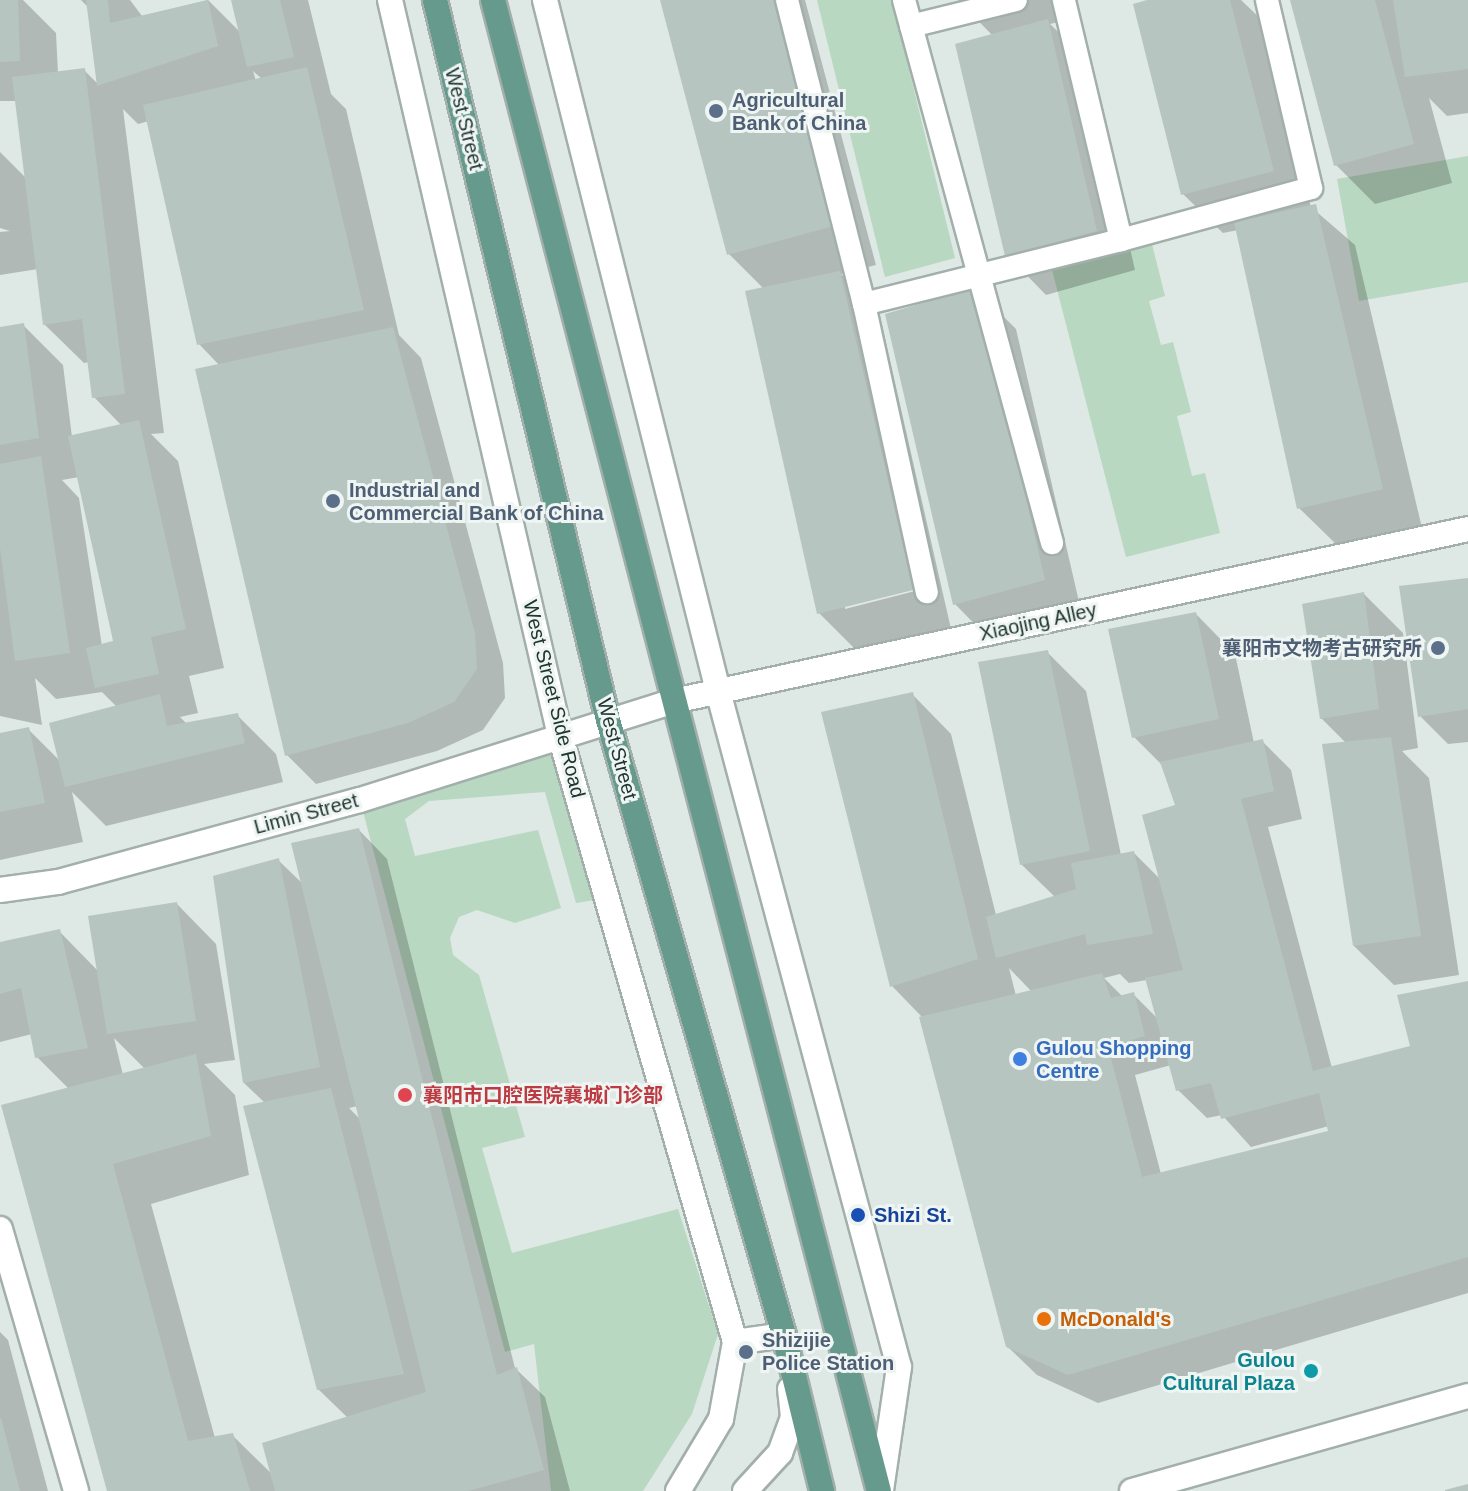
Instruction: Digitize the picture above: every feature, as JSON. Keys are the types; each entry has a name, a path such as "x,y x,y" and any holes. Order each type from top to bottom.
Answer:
{"main road":[{"name":"West Street","path":"435,0 608,720 784,1335 822,1491"},
{"path":"493,0 674,701 837,1314 880,1491"}],"street":[{"name":"West Street Side Road","path":"390,0 560,736 735,1342"},
{"path":"545,0 718,691 899,1367 880,1491"},
{"name":"Xiaojing Alley","path":"608,720 718,691 1468,529"},
{"name":"Limin Street","path":"0,890 58,882 360,800 608,720"},
{"path":"0,1229 76,1491"},
{"path":"678,1491 721,1419 735,1342 784,1335 793,1417 780,1453 745,1491"},
{"path":"1132,1491 1468,1396"}],"lane":[{"path":"787,0 864,304 927,592"},
{"path":"904,0 1052,543"},
{"path":"911,26 1016,0"},
{"path":"1064,0 1121,240"},
{"path":"864,304 1121,240 1311,188 1267,0"}],"green space":[{"path":"817,0 892,0 955,258 885,277"},
{"path":"1468,156 1468,282 1359,301 1337,179"},
{"path":"1152,244 1165,296 1149,301 1161,345 1173,342 1191,412 1177,416 1192,476 1205,473 1220,533 1126,557 1052,270"},
{"path":"560,736 607,898 576,903 545,792 429,801 405,819 415,856 538,830 561,908 515,923 477,910 459,917 450,938 453,955 479,975 525,1137 482,1148 512,1253 678,1209 718,1334 692,1414 643,1491 551,1491 534,1344 505,1352 360,800"}],"building":[{"path":"0,0 18,0 20,61 0,62"},
{"path":"86,0 108,0 110,23 208,0 218,46 97,86"},
{"path":"231,0 280,0 294,57 247,67"},
{"path":"660,0 778,0 837,225 727,255"},
{"path":"1147,0 1230,0 1274,171 1181,195 1133,4"},
{"path":"1290,0 1375,0 1414,144 1334,166"},
{"path":"1393,0 1468,0 1468,69 1405,77"},
{"path":"1048,19 1097,231 1005,256 955,44"},
{"path":"307,67 364,310 197,345 143,105"},
{"path":"85,68 125,394 92,398 82,319 43,325 12,77"},
{"path":"1316,204 1383,489 1297,509 1234,222"},
{"path":"840,271 913,590 817,614 745,291"},
{"path":"977,287 1045,580 953,605 885,314"},
{"path":"24,323 39,438 0,445 0,327"},
{"name":"Industrial and Commercial Bank of China","path":"393,327 475,633 477,669 454,702 408,723 285,756 195,369"},
{"path":"139,420 186,629 151,637 159,674 95,688 86,648 113,641 68,436"},
{"path":"41,456 70,653 15,661 0,548 0,464"},
{"name":"襄阳市文物考古研究所","path":"1468,578 1468,709 1418,717 1399,586"},
{"path":"1364,592 1379,709 1320,719 1302,604"},
{"path":"1196,612 1219,719 1132,738 1108,629"},
{"path":"1048,650 1090,851 1020,865 978,662"},
{"path":"913,692 978,959 890,987 821,712"},
{"path":"160,694 167,726 238,713 245,743 65,787 49,723"},
{"path":"29,727 45,803 0,812 0,733"},
{"path":"1391,737 1421,936 1353,946 1322,744"},
{"name":"Gulou Shopping Centre","path":"1263,739 1274,791 1241,799 1313,1071 1410,1046 1397,995 1468,981 1468,1257 1068,1375 1006,1347 919,1017 1102,973 1111,998 1134,992 1145,1036 1108,1047 1142,1177 1328,1131 1319,1093 1221,1119 1211,1083 1176,1091 1145,978 1183,970 1142,815 1175,805 1160,762"},
{"path":"359,828 497,1375 517,1367 544,1470 468,1491 275,1491 262,1443 426,1392 291,843"},
{"path":"1134,851 1153,934 1087,945 1085,934 996,958 986,917 1076,889 1071,863"},
{"path":"279,858 320,1067 243,1083 213,876"},
{"path":"177,902 196,1021 107,1034 88,916"},
{"path":"60,929 88,1048 35,1058 21,988 0,994 0,942"},
{"path":"196,1054 211,1136 113,1164 188,1441 233,1433 250,1491 107,1491 1,1105"},
{"path":"331,1088 404,1374 317,1390 243,1106"},
{"path":"1,1418 20,1491 0,1491"},
{"path":"1468,1484 1468,1491 1445,1491 1445,1490"}],"place":[{"name":"Agricultural Bank of China","path":"716,111"},
{"name":"Industrial and Commercial Bank of China","path":"333,501"},
{"name":"襄阳市文物考古研究所","path":"1438,648"},
{"name":"Gulou Shopping Centre","path":"1020,1059"},
{"name":"襄阳市口腔医院襄城门诊部","path":"405,1095"},
{"name":"Shizi St.","path":"858,1215"},
{"name":"McDonald's","path":"1044,1319"},
{"name":"Shizijie Police Station","path":"746,1352"},
{"name":"Gulou Cultural Plaza","path":"1311,1371"}]}
